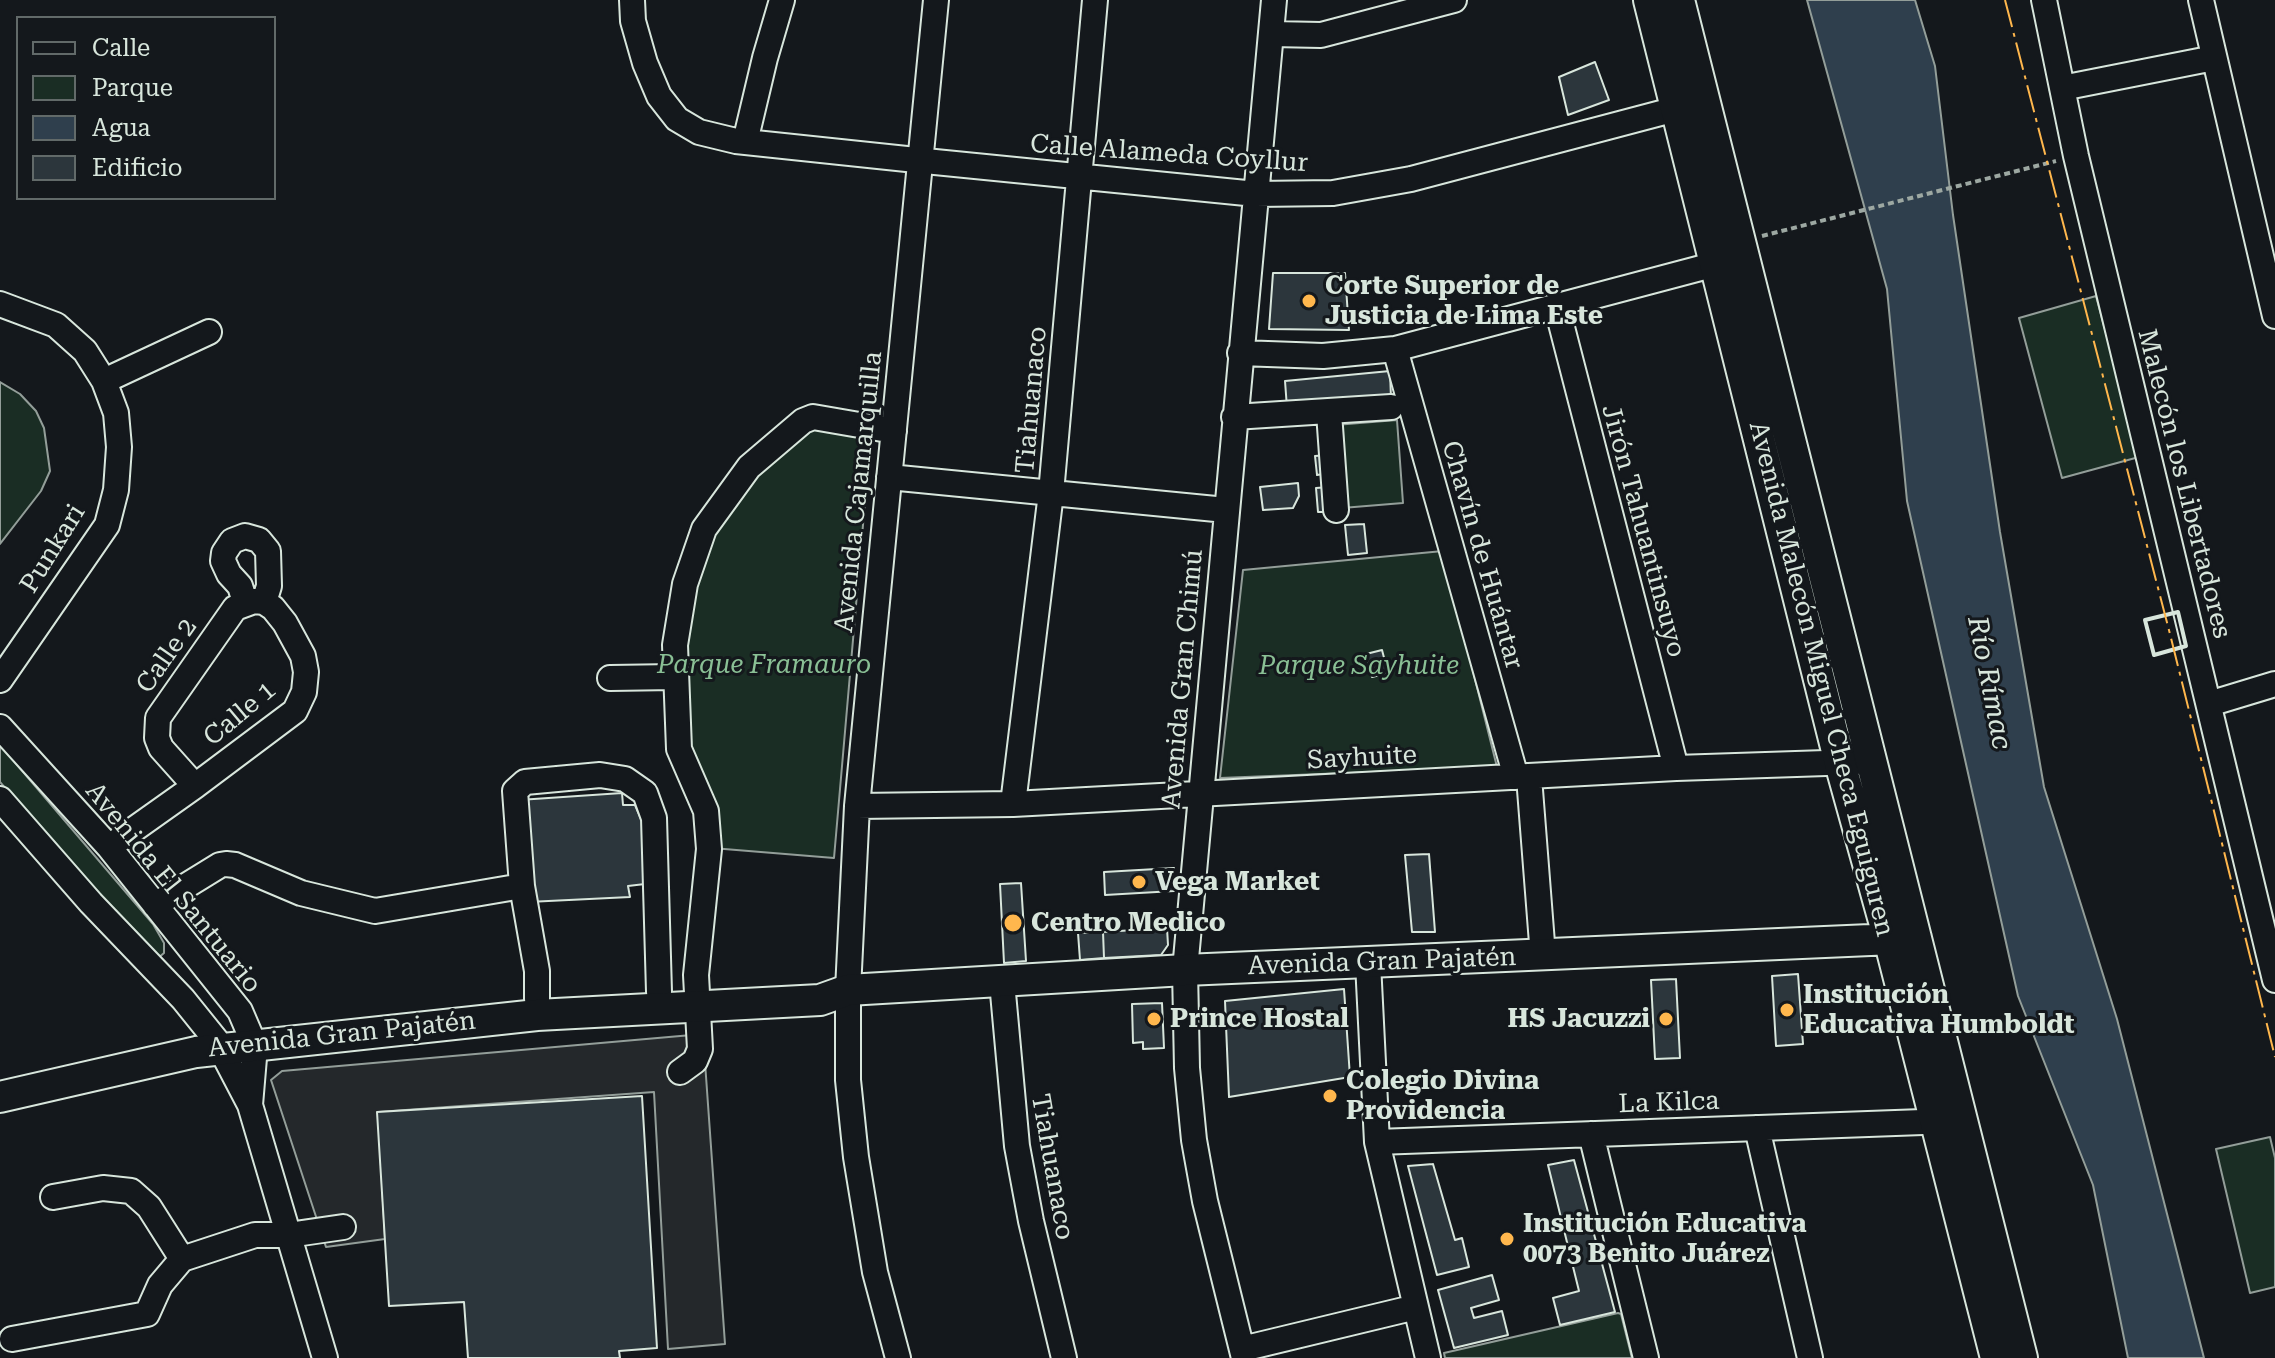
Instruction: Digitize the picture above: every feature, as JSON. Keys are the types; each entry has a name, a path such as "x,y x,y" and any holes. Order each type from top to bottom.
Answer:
{"main road":[{"name":"Avenida Malecón Miguel Checa Eguiguren","path":"1649,0 1840,763 1902,938"},
{"name":"Avenida Malecón Miguel Checa Eguiguren","path":"1679,0 1870,761 1902,938 1949,1121 2022,1358"},
{"name":"Avenida Gran Pajatén","path":"253,1040 697,998 820,1000 848,990 1185,970 1902,938"},
{"name":"Avenida Gran Pajatén","path":"0,1097 211,1047 537,999 659,992 697,998"},
{"name":"Avenida Malecón Miguel Checa Eguiguren","path":"1949,1121 1996,1358"}],"street":[{"name":"Calle Alameda Coyllur","path":"632,0 633,21 645,63 659,96 677,119 699,132 745,142 920,161 1256,194 1301,195 1370,188 1676,109"},
{"path":"745,142 782,0"},
{"name":"Avenida Cajamarquilla","path":"898,1358 875,1272 856,1157 848,1080 848,990 857,806 936,0"},
{"name":"Tiahuanaco","path":"1013,804 1051,493 1095,0"},
{"name":"Avenida Gran Chimú","path":"1243,1353 1205,1201 1194,1140 1187,1068 1185,970 1274,0"},
{"path":"1272,34 1321,35 1454,0"},
{"name":"Malecón los Libertadores","path":"2044,0 2076,156 2209,704 2265,890 2275,980"},
{"path":"2201,0 2275,316"},
{"path":"2062,88 2214,58"},
{"path":"1240,353 1323,356 1395,349 1716,264"},
{"name":"Punkari","path":"0,304 56,325 85,351 104,381 116,413 119,447 116,490 107,525 0,680"},
{"name":"Jirón Tahuantinsuyo","path":"1557,308 1676,768"},
{"path":"104,381 209,332"},
{"name":"Chavín de Huántar","path":"1395,349 1522,777 1543,956"},
{"path":"1234,417 1391,407"},
{"path":"1329,413 1336,510"},
{"path":"680,1072 695,1061 700,1049 696,975 709,827 706,811 681,759 674,677 675,645 685,584 704,529 749,467 803,421 813,417 894,431"},
{"path":"889,477 1226,510"},
{"name":"Calle 1","path":"109,847 295,711 304,692 306,672 303,656 273,608 254,602"},
{"name":"Calle 2","path":"195,786 161,748 156,728 158,718 235,608 254,602"},
{"path":"610,678 674,677"},
{"path":"2209,704 2275,684"},
{"name":"Avenida El Santuario","path":"0,727 109,847 240,1011 253,1040"},
{"name":"Sayhuite","path":"857,806 1013,804 1201,796 1676,768 1870,761"},
{"path":"537,999 537,971 522,886 515,791 525,782 600,775 625,779 645,793 654,818 659,992"},
{"path":"0,799 91,903 183,999 250,1105 325,1358"},
{"path":"155,905 226,864 301,893 375,911 522,886"},
{"path":"1368,963 1377,1142 1428,1358"},
{"name":"Tiahuanaco","path":"1002,982 1017,1146 1031,1221 1064,1358"},
{"path":"250,1105 253,1040"},
{"name":"La Kilca","path":"1377,1142 1949,1121"},
{"path":"1757,1128 1810,1358"},
{"path":"1591,1134 1646,1358"},
{"path":"53,1197 103,1188 131,1191 149,1207 182,1259"},
{"path":"12,1339 147,1314 160,1285 182,1259 255,1235 288,1235 343,1227"},
{"path":"1243,1353 1416,1307"}],"path":[{"path":"1788,229 2076,156"}],"green space":[{"path":"2096,296 2139,457 2062,478 2019,318"},
{"path":"0,382 20,394 36,411 44,428 50,471 41,491 0,544"},
{"path":"1397,420 1403,503 1342,508 1335,425"},
{"name":"Parque Framauro","path":"805,423 871,433 834,858 712,848 688,767 678,649 712,523"},
{"name":"Parque Sayhuite","path":"1443,551 1497,767 1220,778 1243,570"},
{"path":"0,745 153,924 164,943 164,953 157,959 145,956 0,782"},
{"path":"2270,1137 2275,1158 2275,1287 2250,1293 2216,1149"},
{"path":"1621,1314 1632,1358 1445,1358 1444,1353"}],"shaded area":[{"path":"703,1034 725,1344 668,1349 654,1092 378,1112 385,1239 326,1247 271,1080 282,1071"}],"water":[{"name":"Río Rímac","path":"1807,0 1915,0 1935,66 1953,215 2000,532 2044,787 2117,1019 2204,1358 2128,1358 2093,1185 2018,996 1907,501 1887,289"}],"building":[{"path":"1595,62 1609,100 1568,115 1559,77"},
{"name":"Corte Superior de Justicia de Lima Este","path":"1273,273 1345,273 1349,330 1269,329"},
{"path":"1390,371 1391,399 1287,408 1285,381"},
{"path":"1327,455 1329,473 1317,475 1315,456"},
{"path":"1298,483 1299,496 1293,508 1263,510 1260,487"},
{"path":"1329,487 1331,512 1318,512 1316,488"},
{"path":"1364,524 1367,553 1348,555 1345,525"},
{"path":"1382,650 1388,673 1372,677 1366,654"},
{"path":"622,793 623,805 635,805 644,826 645,884 628,886 630,897 528,902 519,800"},
{"path":"1429,854 1435,932 1412,932 1405,855"},
{"name":"Vega Market","path":"1174,868 1174,891 1105,895 1104,872"},
{"name":"Centro Medico","path":"1021,883 1026,961 1004,963 1000,884"},
{"path":"1167,928 1168,945 1161,955 1104,958 1103,932"},
{"path":"1103,932 1104,958 1080,960 1078,933"},
{"name":"Institución Educativa Humboldt","path":"1798,974 1803,1044 1776,1046 1772,976"},
{"name":"HS Jacuzzi","path":"1676,979 1680,1058 1655,1059 1651,980"},
{"path":"1344,989 1350,1077 1229,1097 1225,1001"},
{"path":"1162,1003 1164,1048 1143,1049 1143,1042 1133,1043 1132,1004"},
{"path":"642,1096 657,1348 619,1351 620,1358 468,1358 464,1302 389,1306 377,1112"},
{"path":"1574,1160 1615,1312 1560,1325 1553,1298 1579,1291 1548,1165"},
{"path":"1433,1164 1455,1240 1462,1238 1469,1267 1437,1275 1408,1166"},
{"path":"1492,1275 1499,1300 1471,1308 1474,1318 1502,1311 1508,1335 1454,1348 1438,1290"}],"wall":[{"path":"2178,612 2186,646 2154,655 2145,620 2178,612"}],"power":[{"path":"2005,0 2170,634 2275,1057"}],"place":[{"name":"Corte Superior de Justicia de Lima Este","path":"1309,301"},
{"name":"Vega Market","path":"1139,882"},
{"name":"Centro Medico","path":"1013,923"},
{"name":"Institución Educativa Humboldt","path":"1787,1010"},
{"name":"Prince Hostal","path":"1154,1019"},
{"name":"HS Jacuzzi","path":"1666,1019"},
{"name":"Colegio Divina Providencia","path":"1330,1096"},
{"name":"Institución Educativa 0073 Benito Juárez","path":"1507,1239"}]}
